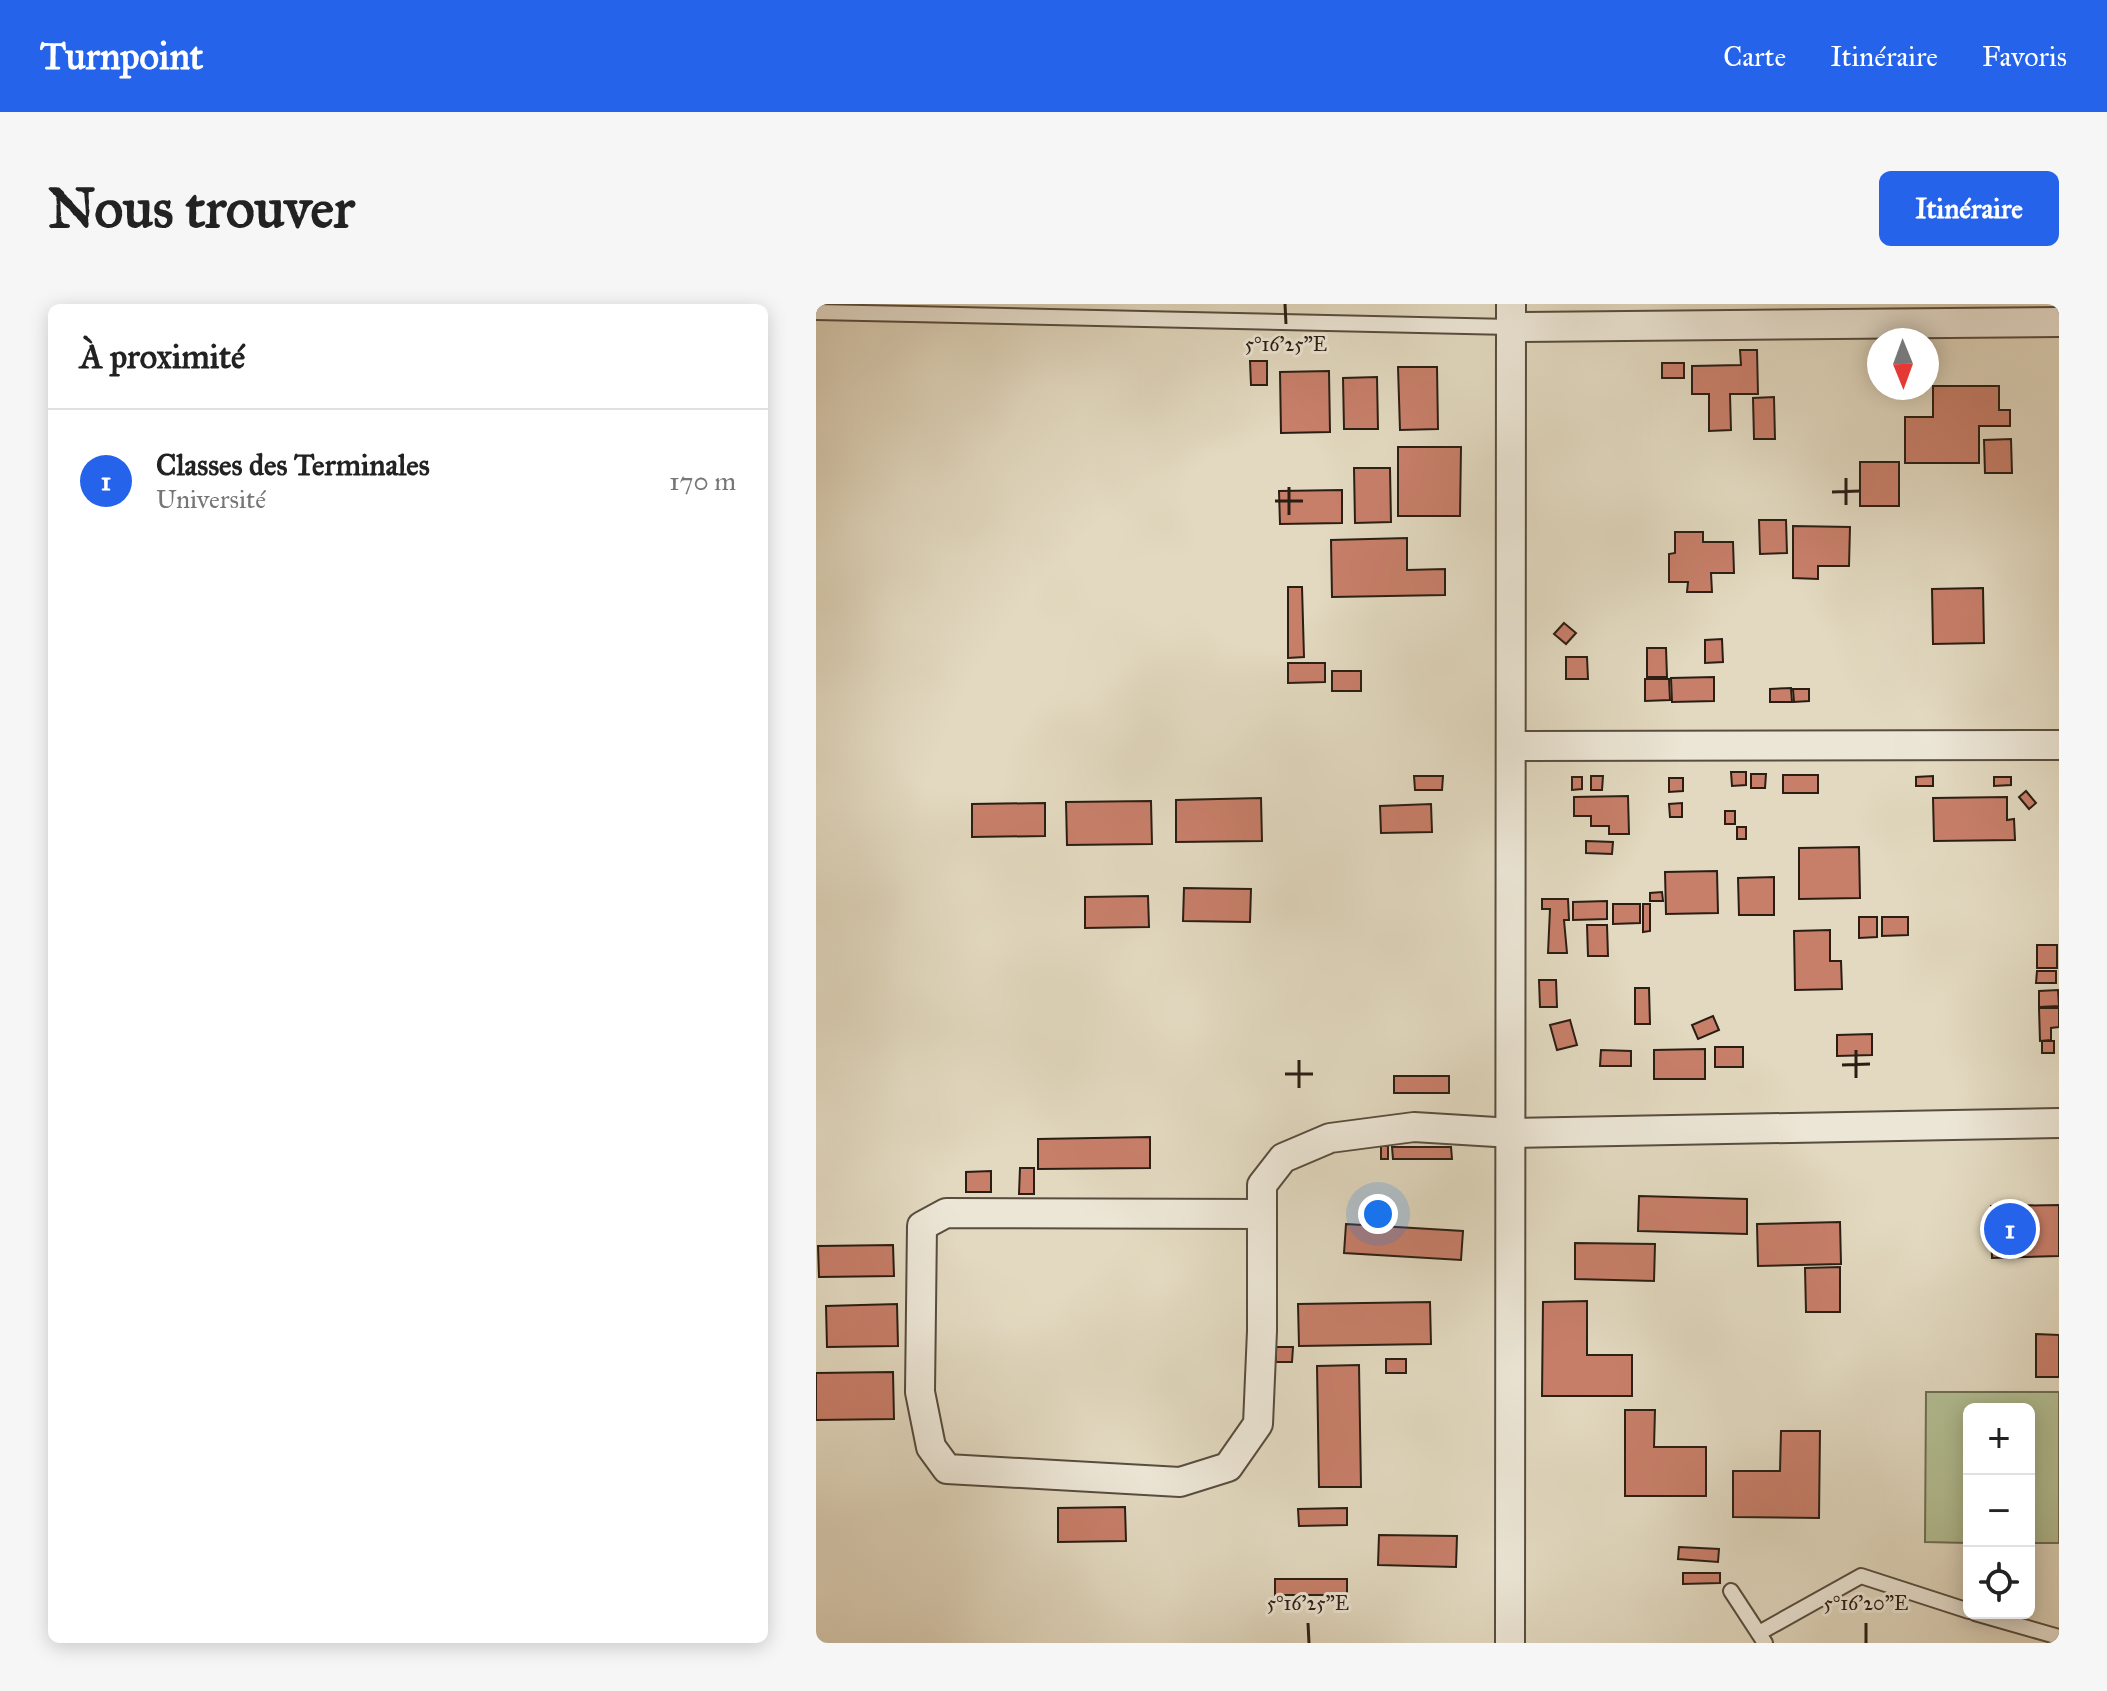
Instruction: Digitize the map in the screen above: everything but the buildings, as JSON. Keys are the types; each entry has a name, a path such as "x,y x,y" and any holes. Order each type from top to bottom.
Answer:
{"street":[{"path":"1510,1643 1511,315 2059,322"},
{"path":"1512,746 2059,745"},
{"path":"1262,1214 946,1213 922,1226 920,1392 931,1447 947,1469 1180,1482 1228,1467 1258,1424 1262,1331 1262,1214 1262,1199 1262,1185 1283,1158 1330,1138 1414,1127 1512,1133 2059,1123"}],"lane":[{"path":"816,312 1511,315"},
{"path":"1731,1591 1762,1638 1861,1576 1963,1609"},
{"path":"1996,1619 2059,1637"}],"green space":[{"path":"1926,1392 2059,1392 2059,1543 2035,1543 2035,1403 1963,1403 1963,1543 1925,1542"}],"place":[{"name":"Classes des Terminales","path":"2010,1229"}]}
